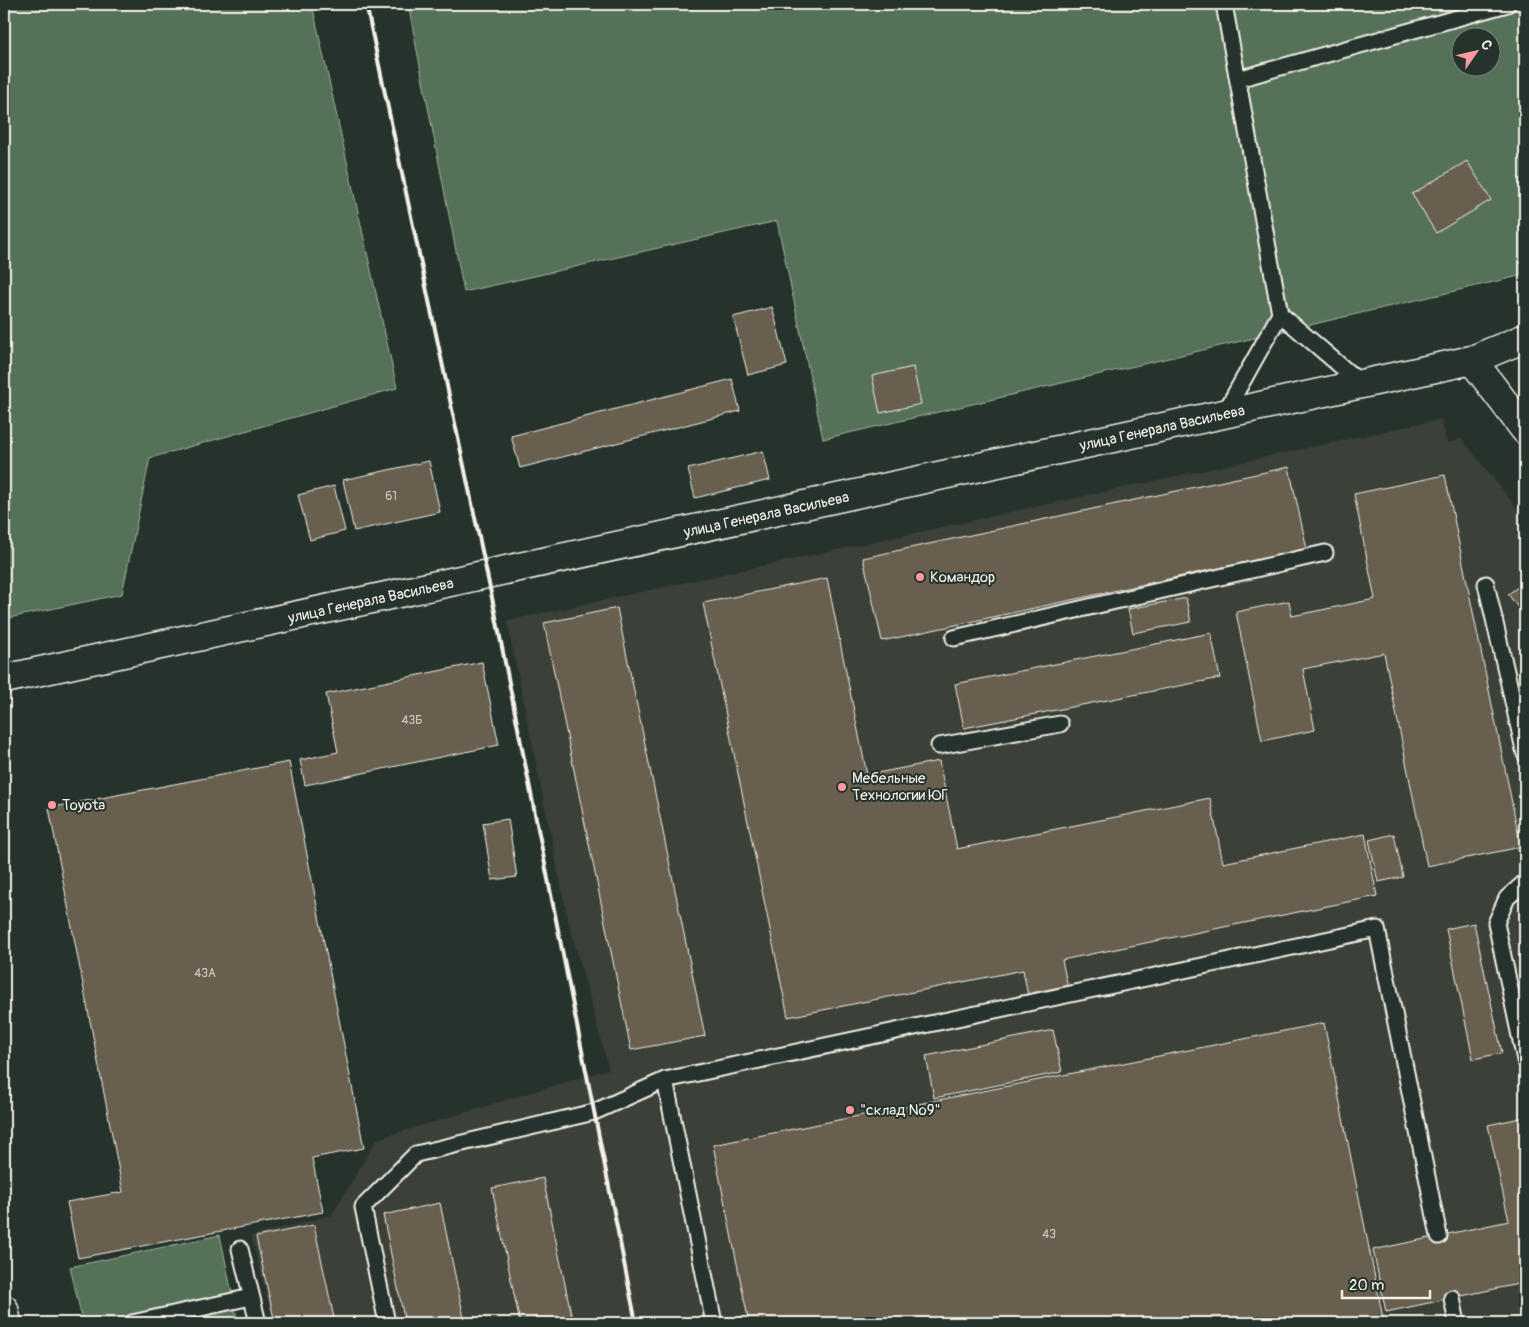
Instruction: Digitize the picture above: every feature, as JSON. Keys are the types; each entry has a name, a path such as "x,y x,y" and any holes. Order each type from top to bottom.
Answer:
{"main road":[{"name":"улица Генерала Васильева","path":"4,679 488,576 648,539 1472,360 1525,338"},
{"path":"1472,360 1525,430"},
{"path":"4,1309 7,1323"}],"lane":[{"path":"1224,4 1280,314 1357,380"},
{"path":"1238,79 1507,4"},
{"path":"1224,414 1280,314"},
{"path":"954,638 1325,553"},
{"path":"1486,584 1525,754"},
{"path":"939,746 1060,724"},
{"path":"1525,882 1507,898 1496,923 1525,1060"},
{"path":"387,1323 363,1208 416,1154 594,1112 665,1080 1377,929 1439,1236"},
{"path":"665,1080 714,1323"},
{"path":"240,1249 258,1323"},
{"path":"132,1323 251,1297"},
{"path":"1452,1298 1457,1323"}],"shaded area":[{"path":"1441,419 1447,443 1462,439 1525,518 1525,1323 274,1323 251,1236 332,1215 377,1139 609,1069 567,915 507,621"}],"green space":[{"path":"4,4 312,4 397,388 150,458 122,594 4,619"},
{"path":"408,4 1525,4 1525,271 1519,276 823,439 777,221 464,292"},
{"path":"220,1235 238,1323 83,1323 70,1267"}],"building":[{"path":"1467,161 1491,200 1436,233 1412,194"},
{"path":"772,307 787,365 748,375 733,317"},
{"path":"913,367 921,404 880,413 872,376"},
{"path":"732,379 740,411 520,468 511,436"},
{"path":"763,451 770,480 695,498 688,469"},
{"path":"429,461 440,512 354,531 343,480"},
{"path":"1289,467 1307,549 882,641 863,558"},
{"path":"1445,475 1521,847 1427,866 1384,653 1303,669 1315,730 1262,741 1236,612 1289,601 1292,616 1375,599 1354,494"},
{"path":"334,486 345,531 310,540 298,495"},
{"name":"Мебельные Технологии ЮГ","path":"827,578 867,775 939,761 957,849 1210,798 1223,863 1365,834 1377,896 1062,960 1068,988 1028,996 1023,970 788,1017 703,603"},
{"path":"1525,582 1525,617 1508,594"},
{"path":"1186,598 1191,622 1133,633 1128,609"},
{"path":"617,608 705,1036 631,1050 544,623"},
{"path":"1211,633 1220,678 964,728 955,684"},
{"path":"482,662 499,745 305,785 300,760 338,752 326,694"},
{"path":"289,762 364,1148 312,1158 323,1212 78,1258 67,1202 123,1192 49,808"},
{"path":"508,819 517,877 492,880 483,823"},
{"path":"1394,834 1403,877 1378,882 1369,840"},
{"path":"1474,923 1502,1053 1473,1059 1446,929"},
{"path":"1324,1023 1384,1323 749,1323 713,1145"},
{"path":"1053,1030 1062,1072 934,1098 926,1056"},
{"path":"1525,1117 1525,1295 1523,1283 1386,1312 1373,1250 1509,1221 1488,1125"},
{"path":"543,1178 573,1323 520,1323 492,1188"},
{"path":"440,1203 465,1323 405,1323 383,1215"},
{"path":"314,1225 335,1323 275,1323 256,1237"}],"railway":[{"path":"366,4 495,612 636,1323"}],"place":[{"name":"Командор","path":"920,577"},
{"name":"Мебельные Технологии ЮГ","path":"842,787"},
{"name":"Toyota","path":"52,805"},
{"name":"\"склад №9\"","path":"850,1110"}]}
